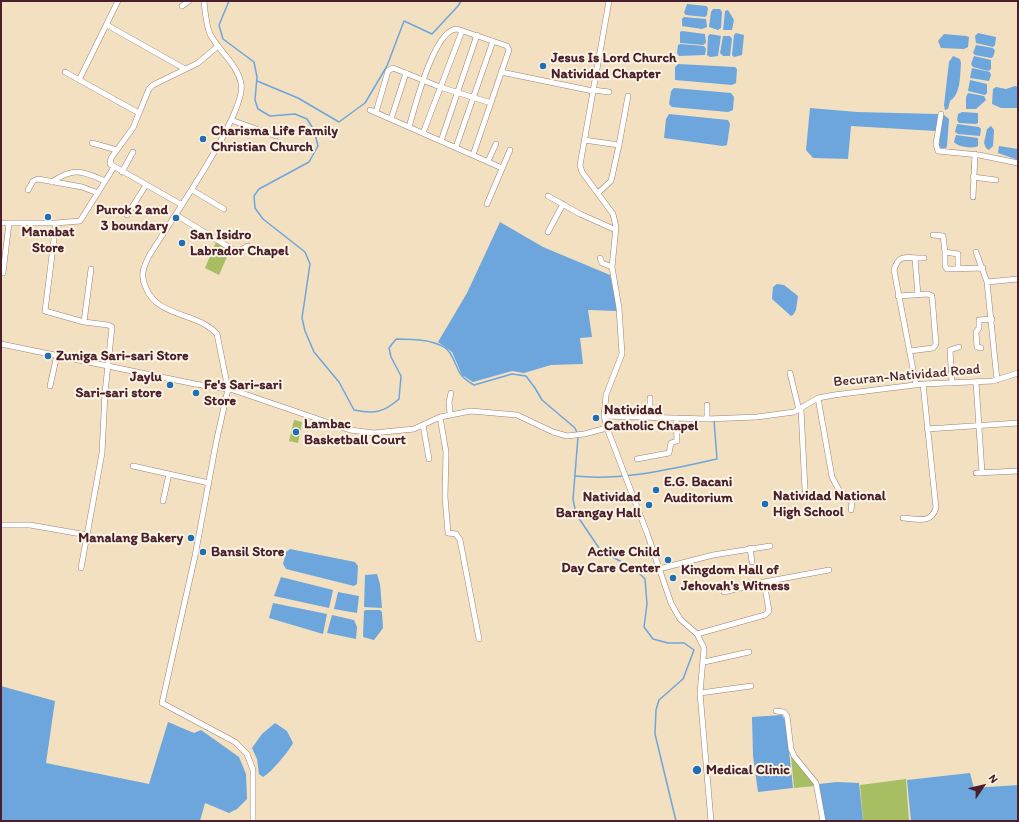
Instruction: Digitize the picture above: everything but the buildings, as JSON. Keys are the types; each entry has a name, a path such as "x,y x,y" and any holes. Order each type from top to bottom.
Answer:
{"street":[{"path":"80,80 118,1"},
{"path":"182,6 189,1"},
{"path":"204,1 208,28 218,46 239,75 242,90 239,103 231,120 192,190 143,268 143,282 146,290 157,304 202,324 217,334 228,389 195,556 162,703 235,742 247,754 253,770 253,821"},
{"path":"609,1 584,140 581,168 613,214 616,230 612,267 619,308 622,354 621,360 607,389 604,416 606,428 676,612 680,619 697,634 704,648 704,662 700,693 711,821"},
{"path":"107,25 185,68"},
{"path":"409,127 424,80 439,43 453,30 462,31 493,41 509,48 473,155"},
{"path":"423,133 462,31"},
{"path":"441,141 477,36"},
{"path":"456,147 493,41"},
{"path":"182,205 122,172 109,162 133,128 149,89 153,85 185,68 198,63 218,46"},
{"path":"376,112 390,69 393,68 440,87 491,103"},
{"path":"65,72 139,113"},
{"path":"501,72 609,92"},
{"path":"391,119 406,73"},
{"path":"598,193 611,181 628,96"},
{"path":"370,110 502,168"},
{"path":"941,114 936,144 938,150 975,154 1018,163"},
{"path":"231,120 276,136"},
{"path":"584,140 619,145"},
{"path":"92,143 117,150"},
{"path":"488,161 496,144"},
{"path":"487,204 510,150"},
{"path":"122,172 133,152"},
{"path":"973,197 975,154"},
{"path":"1,223 56,223 80,221 114,167"},
{"path":"52,182 72,171 105,181"},
{"path":"973,177 996,180"},
{"path":"28,190 35,179 44,179 52,182 82,187 98,194"},
{"path":"127,215 146,185"},
{"path":"192,190 224,209"},
{"path":"548,196 616,230"},
{"path":"548,232 563,204"},
{"path":"176,215 237,252 248,246"},
{"path":"3,273 8,223"},
{"path":"56,223 45,311 84,322 108,325 112,327 105,393 102,453 81,568"},
{"path":"932,235 943,236 946,268 983,268"},
{"path":"945,252 958,254 958,269"},
{"path":"976,252 987,282 992,319 997,380"},
{"path":"600,258 603,264 612,267"},
{"path":"916,385 894,272 897,261 901,258 924,258"},
{"path":"915,259 918,295"},
{"path":"84,322 91,269"},
{"path":"987,282 1018,279"},
{"path":"898,296 928,294 932,296 936,344 932,348 910,350"},
{"path":"981,348 977,347 976,345 976,332 979,328 978,320 992,319"},
{"path":"1,344 228,389 355,432 382,432 414,428 440,417 471,410 512,414 557,434 572,436 606,428"},
{"path":"952,383 950,350 959,347"},
{"path":"50,386 57,355"},
{"path":"790,373 800,410 805,490"},
{"name":"Becuran-Natividad Road","path":"800,410 818,398 834,394 923,384 997,380 1018,373"},
{"path":"976,382 982,472"},
{"path":"903,518 927,519 932,516 936,508 923,384"},
{"path":"450,414 449,402 451,393"},
{"path":"650,398 650,417"},
{"path":"818,398 832,477 837,487 850,500 853,506 851,510"},
{"path":"707,405 707,419"},
{"path":"604,416 707,419 789,414 800,410"},
{"path":"440,417 446,452 445,498 448,533 456,534 460,540 479,639"},
{"path":"637,459 669,453 672,443 677,441 676,418"},
{"path":"927,429 1018,423"},
{"path":"423,425 430,459"},
{"path":"134,466 209,483"},
{"path":"976,474 982,472 1018,471"},
{"path":"163,501 169,474"},
{"path":"1,525 30,525 87,535"},
{"path":"659,569 713,554 770,546"},
{"path":"750,548 752,562"},
{"path":"724,592 764,582 829,570"},
{"path":"697,634 767,613 769,608 764,582"},
{"path":"704,662 749,652"},
{"path":"700,693 751,686"},
{"path":"776,711 784,712 787,716 791,750 794,756 816,783 823,821"}],"green space":[{"path":"216,242 230,250 219,275 205,268"},
{"name":"Lambac Basketball Court","path":"294,420 302,422 298,443 289,441"},
{"path":"791,756 793,757 815,786 794,788"},
{"path":"906,779 909,821 863,821 860,785"}],"water":[{"path":"687,4 706,6 708,8 707,15 705,17 686,15 684,13"},
{"path":"713,9 720,9 722,12 721,28 718,30 709,27 711,12"},
{"path":"728,10 734,20 732,30 723,30 725,11"},
{"path":"684,17 706,19 707,27 702,29 682,26 682,19"},
{"path":"680,32 705,34 706,43 703,45 680,43"},
{"path":"736,33 744,35 742,55 734,57 732,55 734,35"},
{"path":"978,33 996,37 995,45 993,47 976,43 975,36"},
{"path":"710,34 721,36 718,56 710,57 707,55 708,36"},
{"path":"944,34 969,37 968,47 964,49 941,48 938,41"},
{"path":"723,36 730,36 732,39 730,56 723,56 720,53"},
{"path":"678,45 704,46 706,49 705,55 679,56 677,53"},
{"path":"976,45 993,48 995,51 993,57 991,58 975,55 973,53"},
{"path":"953,56 960,59 961,63 959,84 954,98 950,101 948,109 945,110 944,105 949,62"},
{"path":"974,56 991,60 991,69 988,71 973,67 971,64"},
{"path":"678,64 735,67 737,69 736,83 732,85 675,80 675,67"},
{"path":"972,68 990,72 991,75 989,81 970,78"},
{"path":"970,80 987,84 987,93 985,95 968,91"},
{"path":"1015,86 1018,87 1018,108 1001,108 992,104 993,89 996,87 1006,89"},
{"path":"674,88 731,93 734,97 733,110 728,112 672,107 669,104 671,91"},
{"path":"968,93 984,96 986,100 976,109 966,109 966,97"},
{"path":"810,108 857,112 938,114 936,131 851,126 848,159 813,158 806,150"},
{"path":"962,112 978,113 978,123 959,123 957,120 958,114"},
{"path":"669,114 728,120 730,124 727,145 723,146 664,138 666,119"},
{"path":"944,115 949,119 947,146 946,148 941,148 939,146 942,117"},
{"path":"957,124 979,127 981,129 980,136 958,134 955,132"},
{"path":"991,126 994,130 993,146 989,150 986,148 984,143 987,129"},
{"path":"956,135 978,138 978,146 969,147 956,144 954,142"},
{"path":"999,146 1018,149 1018,160 998,153"},
{"path":"500,222 543,247 610,275 618,311 588,310 592,337 580,338 583,364 551,365 524,373 512,371 473,382 462,375 452,352 438,342 467,293"},
{"path":"777,284 784,285 798,296 796,310 791,316 772,299 773,287"},
{"path":"290,549 355,562 358,566 357,584 354,586 286,569 283,564 286,552"},
{"path":"377,574 380,584 382,608 364,607 365,575"},
{"path":"281,577 333,590 329,608 274,596"},
{"path":"338,592 359,596 357,613 334,609"},
{"path":"273,603 327,614 323,634 269,618"},
{"path":"380,610 382,612 383,628 374,640 363,637 364,611"},
{"path":"332,615 354,620 357,627 356,639 327,633"},
{"path":"1,686 55,701 46,763 149,784 168,722 194,733 201,730 239,757 246,774 247,799 237,809 229,813 205,803 200,821 1,821"},
{"path":"782,715 786,722 793,788 758,792 753,756 752,717"},
{"path":"275,723 287,731 293,743 280,762 263,777 259,774 257,759 252,748 262,734"},
{"path":"970,773 974,788 1018,785 1018,821 911,821 907,780"},
{"path":"837,782 859,783 863,821 825,821 819,784"}],"waterway":[{"path":"229,1 219,25 223,39 254,62 257,77 255,100 258,109 270,116 295,114 307,119 314,130 318,146 309,162 259,189 254,196 255,208 263,219 305,252 310,264 302,318 305,331 314,352 339,382 354,410 367,412 383,410 399,399 401,376 391,357 389,348 396,339 417,340 433,342 446,348 464,378 474,385 512,374 526,376 542,400 575,428 577,433"},
{"path":"257,81 298,98 339,122 365,103 387,66 404,21 432,34 461,1"},
{"path":"575,476 611,477 646,473 717,459 714,420"},
{"path":"578,437 573,499 576,514 601,551 635,569 645,579 647,604 644,627 653,639 668,643 684,643 694,650 683,679 659,700 656,710 655,734 676,821"}],"place":[{"name":"Jesus Is Lord Church Natividad Chapter","path":"543,66"},
{"name":"Charisma Life Family Christian Church","path":"203,139"},
{"name":"Manabat Store","path":"48,217"},
{"name":"Purok 2 and 3 boundary","path":"176,218"},
{"name":"San Isidro Labrador Chapel","path":"182,243"},
{"name":"Zuniga Sari-sari Store","path":"48,356"},
{"name":"Jaylu Sari-sari store","path":"170,385"},
{"name":"Fe's Sari-sari Store","path":"196,393"},
{"name":"Natividad Catholic Chapel","path":"596,418"},
{"name":"Lambac Basketball Court","path":"296,432"},
{"name":"E.G. Bacani Auditorium","path":"656,490"},
{"name":"Natividad National High School","path":"765,504"},
{"name":"Natividad Barangay Hall","path":"649,505"},
{"name":"Manalang Bakery","path":"191,538"},
{"name":"Bansil Store","path":"203,552"},
{"name":"Active Child Day Care Center","path":"668,560"},
{"name":"Kingdom Hall of Jehovah's Witness","path":"673,578"},
{"name":"Medical Clinic","path":"697,770"}]}
